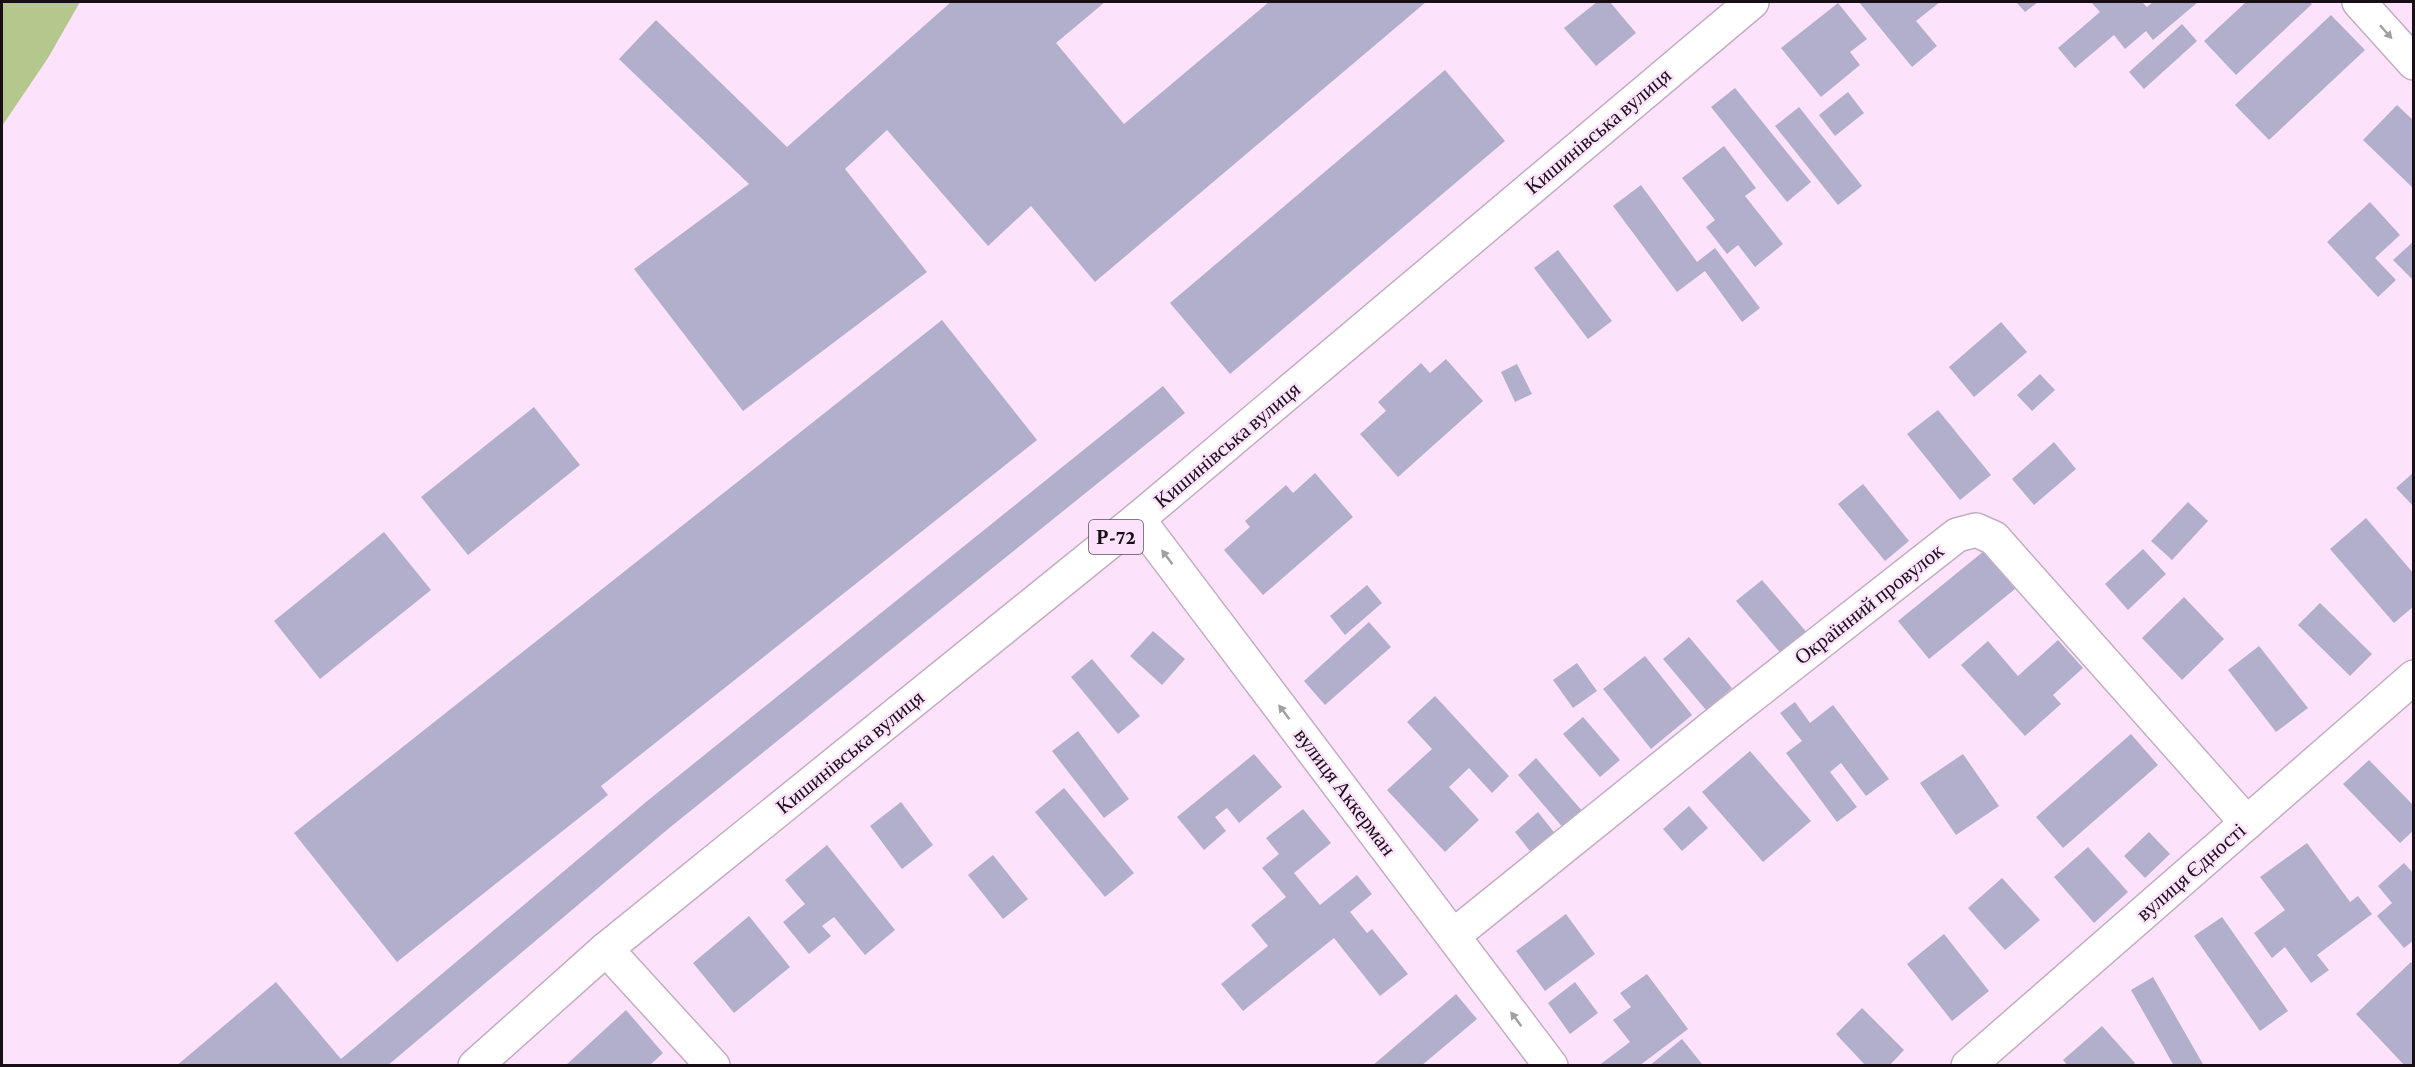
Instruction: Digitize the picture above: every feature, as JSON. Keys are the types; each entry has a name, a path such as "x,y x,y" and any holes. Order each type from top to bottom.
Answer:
{"street":[{"name":"Кишинівська вулиця","path":"475,1065 606,949 1138,519 1752,2"},
{"path":"2359,2 2414,63"},
{"name":"вулиця Аккерман","path":"1138,519 1551,1065"},
{"name":"Окраїнний провулок","path":"1453,936 1948,542 1958,535 1976,530 1994,538 2247,823"},
{"name":"вулиця Єдності","path":"1968,1065 2414,676"},
{"path":"606,949 713,1065"}],"green space":[{"path":"2,2 80,2 48,58 2,126"}],"building":[{"path":"951,2 1105,2 1056,43 1124,124 1269,2 1426,2 1095,282 1031,206 988,246 887,130 845,169 927,272 743,411 634,269 749,184 619,59 656,20 787,147"},
{"path":"1597,2 1610,2 1636,33 1596,66 1564,28"},
{"path":"1859,2 1940,2 1916,21 1937,46 1912,67"},
{"path":"2016,2 2038,2 2025,12"},
{"path":"2091,2 2142,2 2147,7 2153,2 2198,2 2153,40 2146,31 2125,49 2114,35 2075,68 2058,48 2100,12"},
{"path":"2246,2 2309,2 2312,4 2236,75 2204,41"},
{"path":"1838,3 1867,39 1850,52 1860,65 1821,97 1781,48"},
{"path":"2331,15 2365,50 2269,140 2235,105"},
{"path":"2182,24 2197,41 2144,89 2129,72"},
{"path":"1445,70 1505,141 1230,374 1170,303"},
{"path":"1735,88 1811,182 1787,202 1711,107"},
{"path":"1848,92 1864,113 1835,136 1819,115"},
{"path":"2397,105 2414,121 2414,189 2363,140"},
{"path":"1799,107 1862,186 1838,205 1775,126"},
{"path":"1724,146 1756,188 1745,196 1783,244 1755,267 1738,245 1727,254 1706,227 1715,220 1682,178"},
{"path":"1641,185 1697,262 1715,248 1760,308 1742,322 1705,271 1677,292 1613,206"},
{"path":"2370,202 2400,235 2375,258 2396,280 2378,297 2327,242"},
{"path":"2414,241 2414,281 2393,260"},
{"path":"1558,250 1612,321 1588,339 1534,268"},
{"path":"942,320 1037,440 601,786 608,795 397,962 294,833"},
{"path":"2001,322 2027,352 1974,397 1949,367"},
{"path":"1446,359 1483,401 1398,477 1360,434 1386,411 1378,402 1421,363 1430,373"},
{"path":"1517,364 1532,394 1515,402 1501,372"},
{"path":"2040,374 2055,390 2032,411 2017,395"},
{"path":"1163,386 1185,413 668,829 387,1066 176,1066 276,982 341,1059 646,802"},
{"path":"534,407 580,465 468,555 421,497"},
{"path":"1938,410 1991,475 1960,500 1907,434"},
{"path":"2054,442 2076,469 2034,505 2012,479"},
{"path":"2414,472 2414,507 2396,488"},
{"path":"1315,473 1353,517 1263,595 1224,550 1250,527 1245,521 1286,485 1293,493"},
{"path":"1863,484 1909,541 1885,561 1838,504"},
{"path":"2188,502 2208,521 2172,560 2151,541"},
{"path":"2366,518 2414,574 2414,606 2394,623 2330,549"},
{"path":"384,532 431,590 320,679 274,621"},
{"path":"2143,549 2166,574 2128,610 2105,584"},
{"path":"1984,551 2015,589 1929,659 1898,621"},
{"path":"1762,580 1809,635 1783,656 1736,601"},
{"path":"1367,585 1382,603 1345,635 1330,616"},
{"path":"2184,597 2224,639 2182,680 2142,638"},
{"path":"2320,603 2372,654 2350,676 2298,625"},
{"path":"1369,622 1391,647 1325,705 1304,681"},
{"path":"1153,631 1185,659 1162,685 1130,656"},
{"path":"1689,637 1732,688 1706,710 1663,659"},
{"path":"2058,640 2083,668 2053,695 2061,704 2025,736 1961,665 1988,641 2018,676"},
{"path":"2259,646 2308,708 2276,732 2228,670"},
{"path":"1645,656 1692,715 1651,749 1603,689"},
{"path":"1092,659 1140,716 1118,734 1071,677"},
{"path":"1577,663 1597,691 1573,708 1553,680"},
{"path":"1435,696 1509,776 1492,793 1469,768 1449,787 1479,820 1445,852 1387,790 1432,749 1407,722"},
{"path":"1795,702 1810,723 1833,705 1889,779 1866,796 1841,763 1830,772 1857,807 1837,822 1786,753 1802,741 1780,713"},
{"path":"1583,717 1620,760 1600,777 1563,734"},
{"path":"1078,731 1129,799 1104,818 1052,751"},
{"path":"2131,734 2158,765 2063,848 2036,817"},
{"path":"1750,751 1811,821 1763,862 1702,792"},
{"path":"1254,754 1282,787 1239,823 1227,808 1215,817 1226,831 1204,850 1177,817"},
{"path":"1963,754 1999,806 1956,835 1920,783"},
{"path":"1536,758 1584,813 1565,830 1518,775"},
{"path":"2369,760 2414,806 2414,830 2400,843 2343,784"},
{"path":"1064,788 1134,873 1105,897 1035,812"},
{"path":"901,802 933,845 902,869 870,826"},
{"path":"1689,806 1708,828 1682,851 1663,829"},
{"path":"1303,809 1331,843 1294,873 1320,905 1357,875 1372,894 1350,912 1367,933 1372,929 1408,974 1380,996 1334,938 1243,1011 1221,984 1268,946 1251,925 1286,897 1262,868 1279,854 1266,838"},
{"path":"1538,812 1557,836 1533,855 1515,832"},
{"path":"2149,832 2170,854 2145,878 2124,856"},
{"path":"2307,843 2350,902 2358,896 2372,914 2317,955 2329,970 2311,983 2285,947 2272,958 2254,933 2285,910 2260,877"},
{"path":"827,845 895,930 865,955 834,917 822,926 831,936 809,954 783,922 805,904 785,880"},
{"path":"2088,847 2128,892 2094,923 2054,877"},
{"path":"993,855 1028,899 1003,919 968,875"},
{"path":"2404,863 2414,874 2414,940 2404,948 2377,916 2392,903 2378,886"},
{"path":"2002,878 2040,920 2005,950 1968,908"},
{"path":"1566,914 1595,954 1545,991 1516,951"},
{"path":"749,916 790,967 734,1013 693,963"},
{"path":"2222,917 2288,1011 2260,1031 2194,936"},
{"path":"1944,934 1989,991 1952,1021 1907,964"},
{"path":"2411,962 2414,965 2414,1066 2405,1066 2356,1014"},
{"path":"1647,974 1688,1029 1639,1066 1598,1066 1630,1042 1613,1020 1631,1007 1620,993"},
{"path":"2153,977 2204,1066 2174,1066 2131,990"},
{"path":"1575,982 1598,1013 1570,1034 1548,1003"},
{"path":"1456,994 1477,1019 1421,1066 1372,1066"},
{"path":"1862,1008 1904,1050 1889,1066 1866,1066 1836,1034"},
{"path":"626,1010 663,1053 649,1066 565,1066"},
{"path":"2102,1026 2135,1063 2132,1066 2068,1066 2063,1060"},
{"path":"1682,1039 1702,1064 1649,1066"}]}
